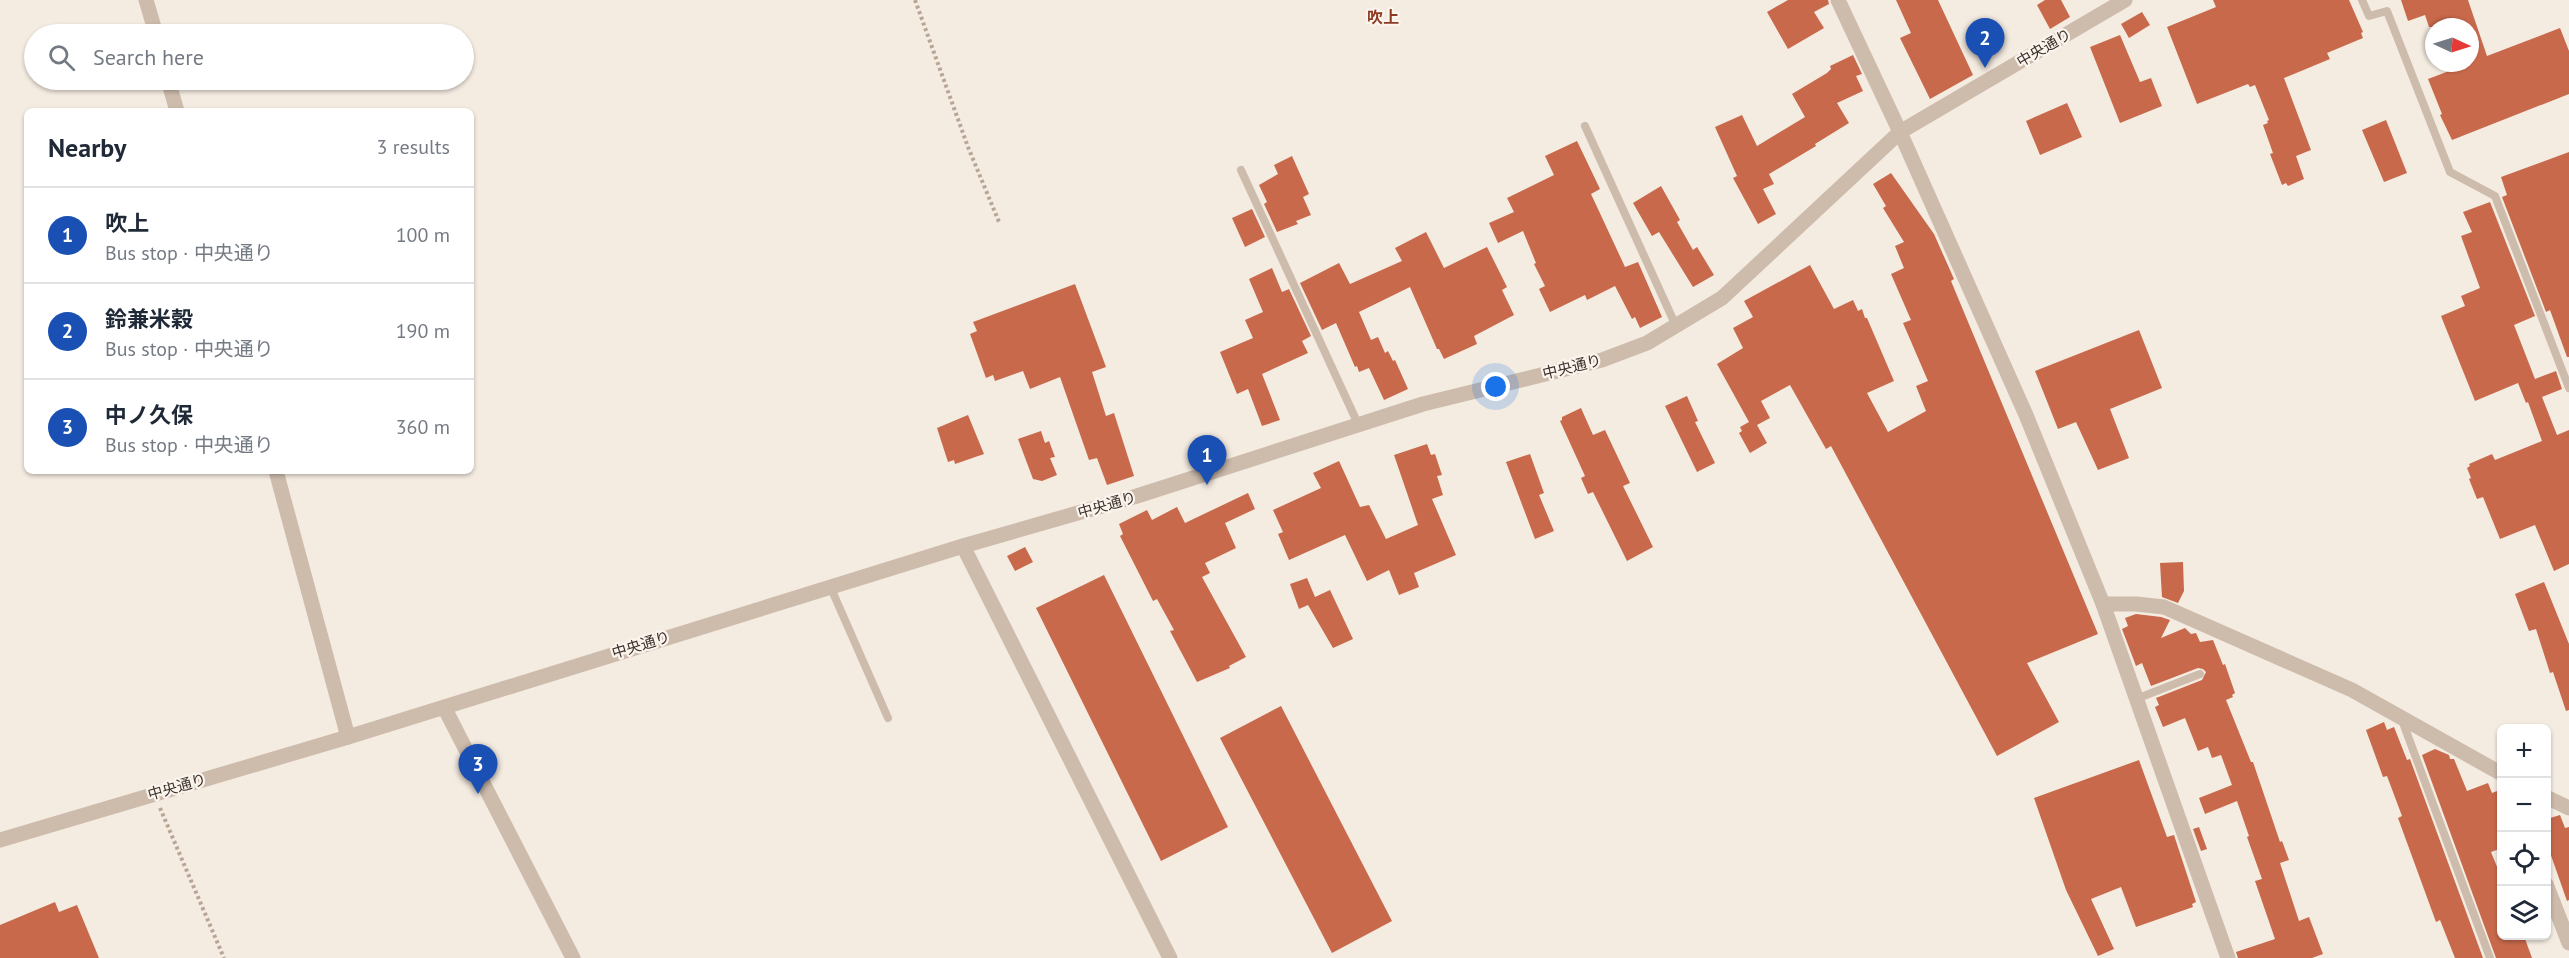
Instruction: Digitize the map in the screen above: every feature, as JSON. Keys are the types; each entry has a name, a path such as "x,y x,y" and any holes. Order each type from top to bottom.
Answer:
{"street":[{"path":"146,0 153,24"},
{"path":"1838,0 1900,132 2026,415 2103,604 2228,958"},
{"name":"中央通り","path":"0,840 348,737 830,586 1137,496 1423,404 1602,360 1647,343 1722,298 1900,132 2125,0"},
{"path":"171,90 176,108"},
{"path":"277,474 348,737"},
{"path":"963,546 1170,958"},
{"path":"2103,604 2164,607 2352,690 2497,771"},
{"path":"444,707 573,958"},
{"path":"2551,799 2569,808"},
{"path":"2548,886 2569,943"}],"lane":[{"path":"2362,0 2369,16 2387,11 2450,172 2495,196 2569,388"},
{"path":"1585,126 1676,326"},
{"path":"1241,170 1358,424"},
{"path":"830,586 888,718"},
{"path":"2136,699 2200,674"},
{"path":"2402,719 2490,958"}],"path":[{"path":"915,0 968,147 999,222"},
{"path":"154,793 224,958"}],"building":[{"path":"1788,0 1828,0 1829,4 1814,12 1824,28 1788,49 1767,12"},
{"path":"1896,0 1938,0 1973,75 1930,99 1900,38 1911,33"},
{"path":"2045,0 2061,0 2070,17 2050,29 2037,5"},
{"path":"2213,0 2349,0 2363,32 2361,33 2363,38 2327,53 2330,59 2284,78 2311,150 2296,156 2304,179 2288,186 2286,183 2282,185 2270,154 2273,153 2263,125 2269,120 2255,85 2250,87 2248,84 2197,104 2167,27 2216,7"},
{"path":"2401,0 2468,0 2474,18 2426,18 2425,15 2408,21"},
{"path":"2142,12 2150,25 2129,38 2121,24"},
{"path":"2560,28 2569,51 2569,94 2452,140 2440,115 2442,114 2428,79 2446,72 2479,72 2479,32 2487,56"},
{"path":"2120,35 2140,82 2151,78 2162,106 2120,123 2090,47"},
{"path":"1853,55 1862,74 1856,76 1863,91 1837,103 1849,123 1769,174 1774,184 1763,189 1776,214 1758,224 1733,178 1737,176 1715,127 1742,115 1757,146 1805,117 1792,94 1827,73 1831,69 1830,66"},
{"path":"2067,103 2082,137 2040,155 2026,121"},
{"path":"2386,120 2407,173 2384,182 2362,130"},
{"path":"1577,141 1600,189 1591,194 1625,267 1638,262 1662,317 1640,328 1635,317 1632,319 1615,286 1587,300 1585,295 1550,312 1539,289 1545,286 1534,264 1536,263 1523,231 1498,243 1489,223 1514,212 1507,198 1554,175 1545,156"},
{"path":"2569,152 2569,357 2567,357 2550,310 2546,312 2502,197 2507,195 2501,177"},
{"path":"1292,156 1309,194 1303,197 1311,215 1296,221 1298,224 1277,232 1264,204 1267,202 1259,185 1278,174 1274,165"},
{"path":"1891,173 1934,234 1954,279 1951,281 2098,634 2027,663 2059,722 1997,756 1831,446 1826,449 1790,385 1761,401 1770,418 1757,425 1767,443 1750,453 1739,433 1742,431 1740,427 1749,422 1717,364 1743,348 1733,328 1753,317 1744,301 1810,265 1834,309 1853,300 1858,311 1862,309 1867,318 1894,381 1867,393 1888,432 1926,411 1916,386 1928,381 1903,323 1911,320 1891,274 1904,268 1895,246 1904,242 1883,208 1886,206 1873,184"},
{"path":"1661,186 1693,250 1697,247 1714,275 1693,287 1659,232 1652,236 1633,203"},
{"path":"2490,202 2535,316 2514,325 2535,379 2556,371 2562,389 2542,397 2557,435 2569,430 2569,564 2554,571 2535,525 2500,539 2483,497 2477,499 2467,468 2469,464 2492,454 2495,460 2542,441 2528,402 2526,403 2518,383 2475,401 2441,316 2465,306 2461,296 2480,288 2461,236 2472,232 2463,212"},
{"path":"1252,209 1265,237 1245,247 1232,218"},
{"path":"1426,232 1444,268 1487,247 1507,287 1502,290 1514,315 1474,336 1477,344 1444,359 1437,349 1410,287 1359,312 1371,340 1378,337 1385,353 1388,351 1393,361 1395,360 1408,389 1384,400 1369,368 1359,372 1357,366 1355,367 1336,323 1322,330 1300,283 1339,263 1350,284 1402,261 1395,248"},
{"path":"1272,268 1282,292 1289,289 1311,336 1302,341 1308,353 1262,374 1280,420 1262,426 1248,389 1237,394 1220,352 1253,338 1245,320 1263,312 1249,279"},
{"path":"1075,284 1106,367 1092,372 1106,416 1114,413 1134,476 1107,485 1097,458 1089,460 1060,377 1030,389 1023,371 995,381 993,375 986,378 970,334 977,331 973,322"},
{"path":"2139,330 2162,388 2110,409 2129,458 2098,470 2076,422 2058,429 2035,371"},
{"path":"1687,396 1698,421 1695,422 1715,463 1697,472 1665,406"},
{"path":"1581,408 1593,435 1605,430 1630,483 1623,486 1653,547 1627,561 1593,492 1588,494 1581,478 1585,476 1560,421 1562,417"},
{"path":"968,415 984,454 955,464 954,460 948,462 937,428"},
{"path":"1041,431 1045,443 1049,441 1055,457 1050,458 1057,475 1042,481 1033,479 1018,439"},
{"path":"1427,444 1431,455 1435,454 1442,475 1437,476 1443,495 1432,499 1456,555 1414,573 1419,587 1399,595 1389,570 1367,581 1345,535 1289,560 1278,534 1283,532 1273,510 1321,488 1313,473 1339,461 1360,507 1369,505 1386,539 1418,525 1394,455"},
{"path":"1530,454 1544,493 1539,495 1554,531 1535,539 1506,462"},
{"path":"1248,493 1255,509 1225,523 1236,548 1205,563 1210,573 1202,577 1246,657 1229,666 1230,668 1197,682 1170,631 1174,630 1157,599 1153,601 1120,536 1123,534 1119,524 1147,510 1152,520 1177,507 1185,523"},
{"path":"1025,547 1033,562 1015,571 1007,556"},
{"path":"2183,562 2184,591 2178,603 2162,597 2160,563"},
{"path":"1104,575 1228,827 1161,861 1036,608"},
{"path":"1307,578 1315,597 1330,590 1353,639 1333,648 1308,605 1299,609 1290,584"},
{"path":"2544,582 2569,644 2569,710 2566,711 2553,672 2550,673 2536,629 2529,631 2515,594"},
{"path":"2136,614 2170,620 2161,638 2185,628 2191,634 2196,633 2200,642 2213,640 2223,665 2225,664 2235,693 2233,697 2226,700 2251,762 2253,762 2280,842 2282,841 2289,860 2280,863 2299,921 2309,917 2323,954 2312,958 2238,958 2236,952 2275,939 2255,881 2262,879 2247,837 2249,836 2237,801 2205,814 2199,798 2232,785 2221,755 2212,758 2208,747 2198,751 2185,718 2163,727 2155,707 2159,705 2156,698 2202,680 2206,672 2198,668 2151,686 2142,663 2136,666 2122,629 2128,626 2125,618"},
{"path":"1281,706 1392,921 1332,953 1220,738"},
{"path":"2384,722 2387,730 2394,727 2407,760 2410,759 2483,958 2455,958 2440,920 2436,922 2398,818 2402,816 2387,776 2383,777 2366,730"},
{"path":"2435,749 2449,755 2450,759 2454,759 2467,791 2488,783 2492,793 2497,791 2497,850 2491,852 2497,867 2497,940 2525,940 2532,958 2496,958 2422,755"},
{"path":"2139,760 2167,837 2174,835 2196,902 2192,904 2193,907 2136,927 2121,887 2091,899 2114,949 2098,956 2066,890 2034,798"},
{"path":"2560,815 2565,828 2569,827 2569,900 2567,901 2551,855 2551,818"},
{"path":"2199,827 2207,849 2201,851 2193,829"},
{"path":"55,902 59,912 77,905 99,958 0,958 0,925"}],"place":[{"name":"鈴兼米穀","path":"1985,68"},
{"name":"吹上","path":"1207,485"},
{"name":"中ノ久保","path":"478,794"}],"district":[{"name":"吹上","path":"1383,17"}]}
